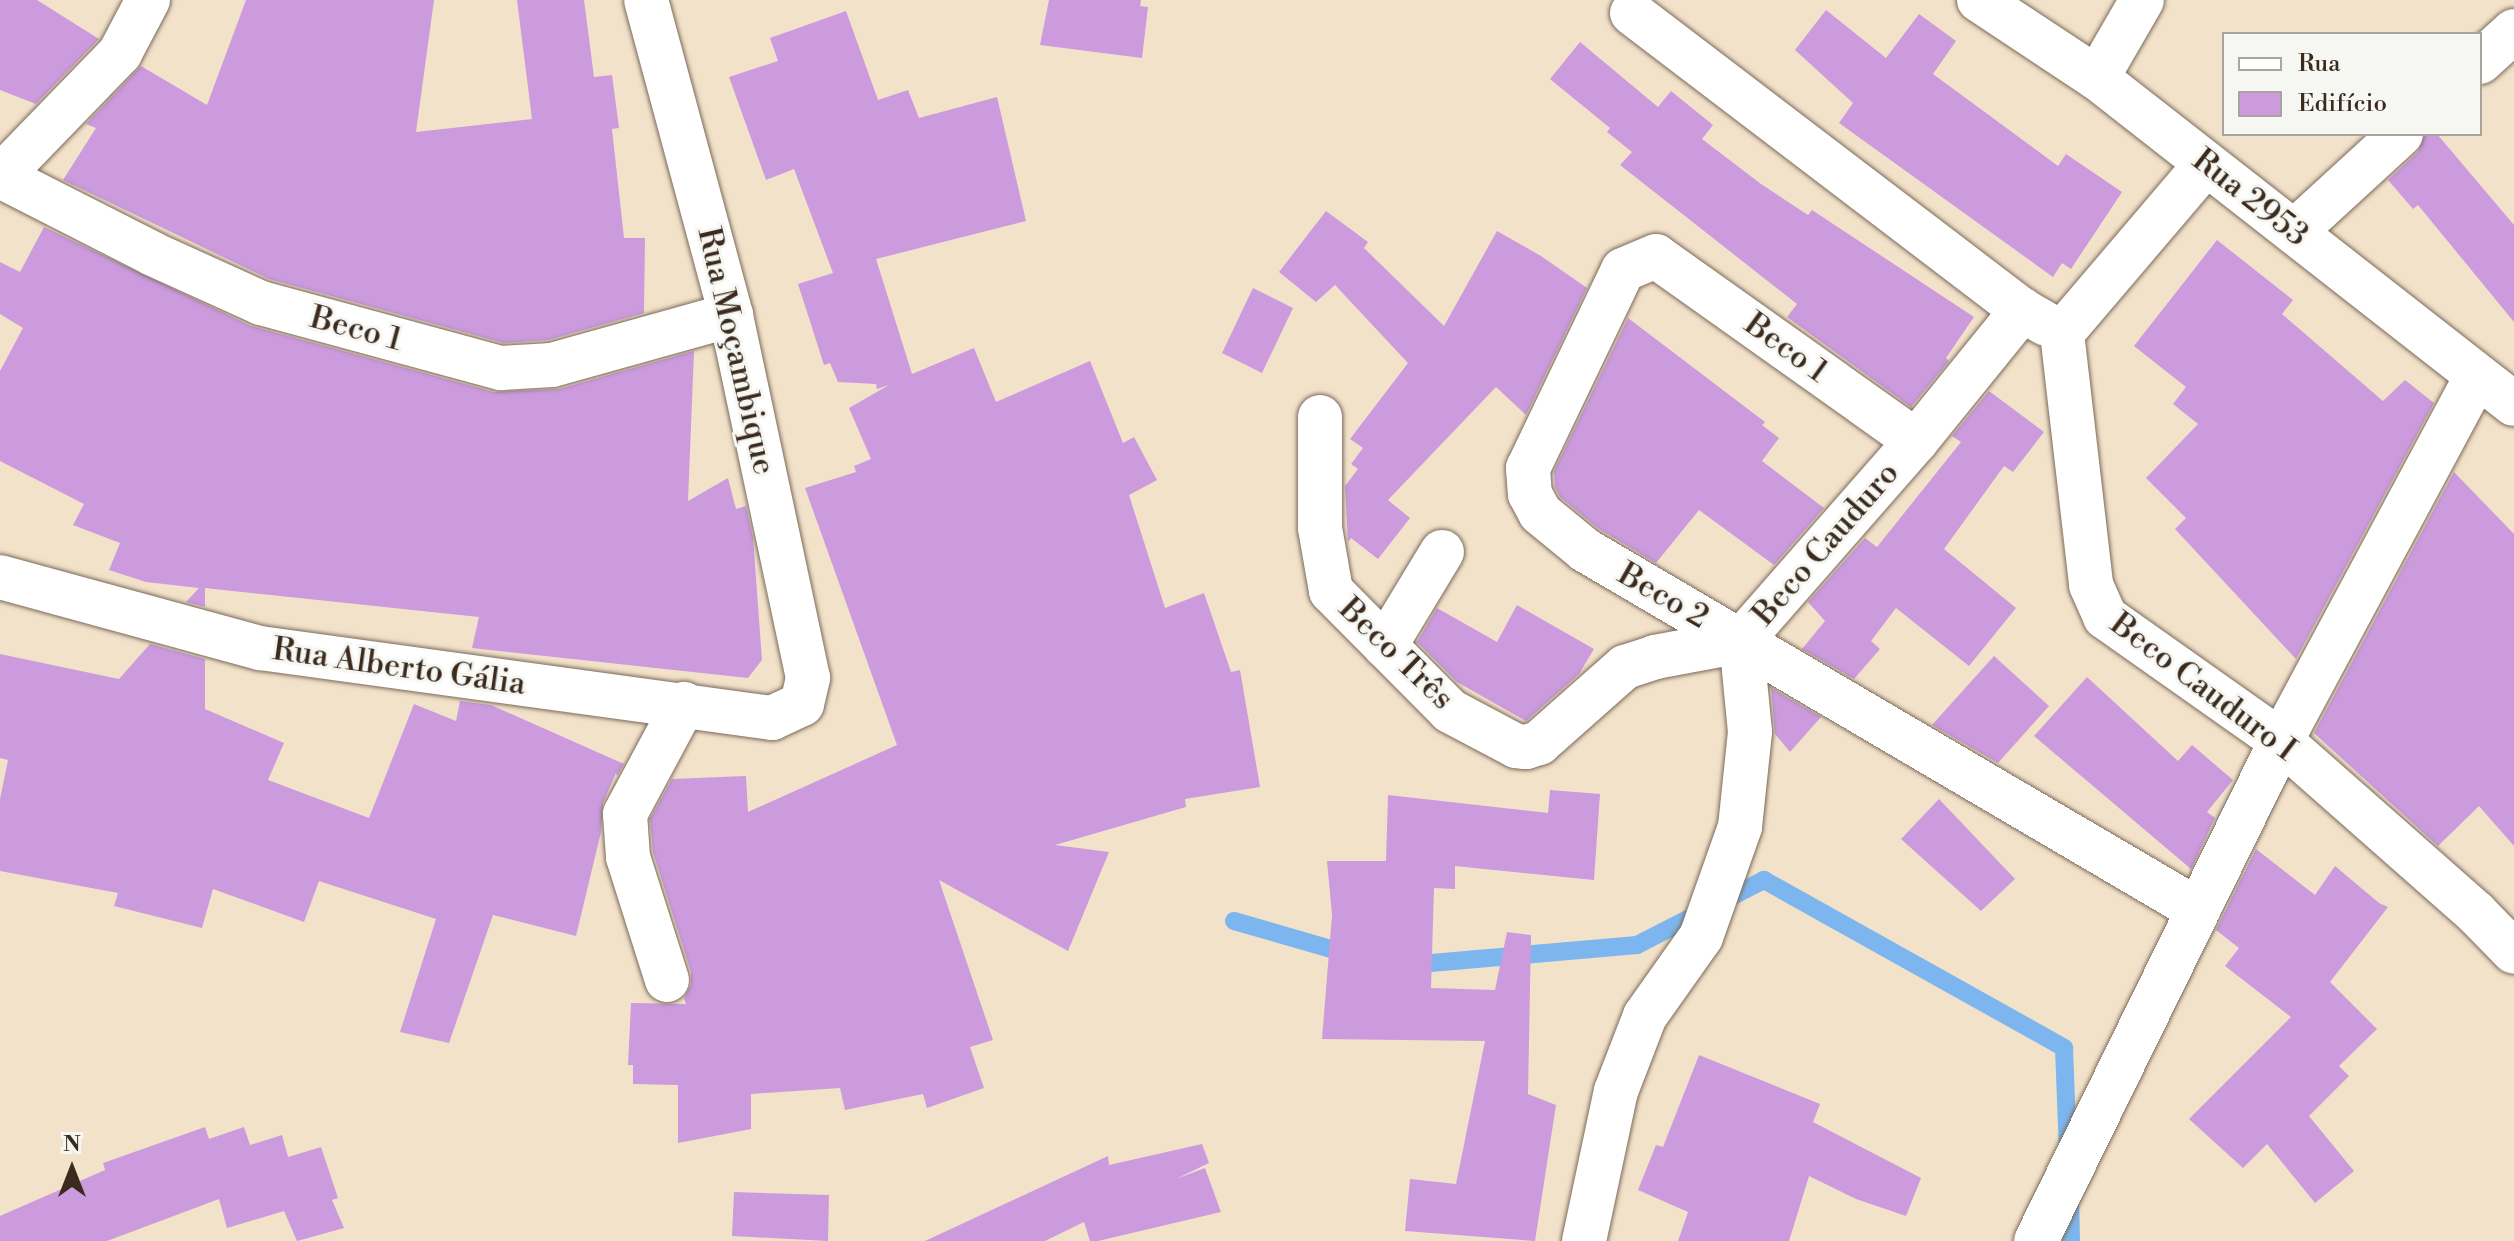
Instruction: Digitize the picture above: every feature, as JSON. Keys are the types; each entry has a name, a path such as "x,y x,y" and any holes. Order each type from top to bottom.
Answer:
{"street":[{"path":"1,177 120,53 148,0"},
{"name":"Rua Moçambique","path":"646,0 731,315 808,678 802,704"},
{"name":"Rua 2953","path":"1979,0 2097,78 2514,404"},
{"path":"2097,78 2142,0"},
{"path":"1632,13 2022,310 2062,333 2206,164"},
{"path":"2482,60 2514,31"},
{"path":"2294,232 2399,136"},
{"name":"Beco 1","path":"1,177 153,254 261,303 501,368 552,365 731,315"},
{"name":"Beco 1","path":"1656,256 1916,441"},
{"name":"Beco 2","path":"1656,256 1623,270 1528,468 1530,494 1540,513 1585,550 2198,910"},
{"name":"Beco Cauduro","path":"1584,1241 1616,1091 1645,1016 1701,937 1740,827 1750,732 1741,641 1916,441 2022,310"},
{"name":"Beco Cauduro I","path":"2062,333 2091,585 2097,605 2105,617 2281,741 2476,913 2514,952"},
{"path":"2036,1241 2281,741 2477,376"},
{"name":"Beco Três","path":"1320,417 1320,528 1331,591 1450,711 1516,746 1526,747 1539,743 1625,667 1655,657 1741,641"},
{"path":"1385,646 1442,552"},
{"name":"Rua Alberto Gália","path":"0,577 260,648 772,718 802,704"},
{"path":"667,980 628,857 625,814 684,704"}],"building":[{"path":"0,0 37,0 99,39 36,104 0,90"},
{"path":"246,0 434,0 416,132 532,119 517,0 584,0 594,77 612,75 619,128 612,129 624,238 645,238 644,313 548,340 504,343 269,279 63,180 96,128 86,124 141,66 207,105"},
{"path":"1049,0 1141,0 1140,6 1148,7 1142,58 1040,45"},
{"path":"1826,10 1886,58 1919,14 1956,41 1933,74 2058,166 2066,154 2122,192 2071,269 2062,263 2053,277 1839,123 1853,103 1795,50"},
{"path":"846,11 878,100 908,90 919,118 997,97 1026,221 876,259 912,374 974,348 996,402 1090,361 1123,443 1134,437 1157,480 1129,495 1165,608 1204,593 1231,672 1240,670 1260,787 1185,799 1186,807 1055,845 1109,852 1068,951 939,880 993,1040 970,1047 984,1088 927,1108 923,1094 845,1110 840,1088 751,1094 751,1129 678,1143 678,1085 633,1084 633,1065 628,1065 631,1003 686,1004 684,998 691,985 691,972 653,852 650,819 672,779 746,776 748,812 897,745 805,488 856,472 854,466 871,459 849,408 889,385 877,389 876,384 838,382 830,363 824,365 798,284 833,273 794,169 766,180 729,77 778,61 770,38"},
{"path":"1580,42 1658,107 1671,91 1713,125 1702,139 1761,184 1808,215 1812,210 1974,317 1946,358 1949,361 1911,407 1787,317 1797,304 1620,165 1632,152 1607,132 1610,128 1550,79"},
{"path":"2424,136 2439,136 2514,225 2514,322 2418,205 2413,209 2388,180 2418,152"},
{"path":"1326,211 1368,242 1364,248 1444,326 1497,231 1541,256 1587,288 1526,415 1496,387 1388,500 1410,518 1378,559 1351,538 1348,542 1345,486 1358,469 1351,464 1363,448 1350,439 1408,363 1335,285 1316,302 1279,272"},
{"path":"44,227 251,326 494,392 559,389 694,351 688,501 728,478 736,509 746,506 753,537 762,660 748,678 472,648 479,617 205,588 205,607 186,602 199,588 146,582 109,570 120,543 73,525 84,504 0,461 0,371 23,328 0,314 0,262 20,272"},
{"path":"2217,240 2293,300 2282,314 2383,401 2405,380 2434,403 2296,659 2175,529 2186,518 2146,478 2198,424 2173,404 2186,387 2134,346"},
{"path":"1253,288 1293,308 1262,373 1222,353"},
{"path":"1628,318 1765,422 1762,425 1779,438 1762,461 1824,508 1774,565 1699,510 1656,563 1599,529 1560,497 1555,487 1554,471"},
{"path":"1989,391 2044,432 2013,472 2004,466 1944,549 2016,608 1969,666 1896,608 1871,641 1880,649 1854,679 1802,649 1825,621 1808,602 1865,538 1877,547 1961,442 1952,436"},
{"path":"2454,472 2514,534 2514,846 2479,806 2438,846 2314,733"},
{"path":"1517,605 1594,649 1579,674 1526,721 1457,682 1417,642 1437,608 1497,642"},
{"path":"150,644 205,659 205,709 284,743 268,780 369,818 414,704 456,721 460,701 491,705 624,764 617,776 616,773 603,803 601,832 576,936 493,915 449,1043 400,1032 436,919 319,881 304,922 213,889 202,928 114,906 118,893 0,871 0,799 8,760 0,758 0,654 119,679"},
{"path":"1994,656 2049,706 1998,763 1932,725"},
{"path":"2087,677 2178,761 2192,745 2233,780 2207,812 2215,818 2191,869 2034,736"},
{"path":"1771,688 1821,717 1790,752 1775,734"},
{"path":"1550,790 1600,794 1594,880 1455,866 1455,889 1434,888 1431,988 1495,990 1507,932 1531,935 1528,1094 1556,1105 1535,1241 1405,1231 1410,1179 1456,1184 1485,1041 1322,1039 1332,915 1327,861 1386,861 1388,795 1548,813"},
{"path":"1939,799 2015,879 1981,911 1901,839"},
{"path":"2256,849 2315,895 2335,866 2388,907 2330,982 2377,1029 2339,1066 2349,1076 2309,1116 2354,1171 2315,1203 2267,1144 2243,1168 2189,1119 2291,1017 2225,966 2239,948 2216,930"},
{"path":"1699,1055 1820,1104 1813,1122 1921,1178 1906,1216 1856,1199 1809,1176 1789,1241 1678,1241 1688,1212 1638,1190 1656,1145 1663,1147"},
{"path":"205,1127 209,1139 244,1127 250,1145 282,1135 288,1157 321,1147 338,1198 332,1200 344,1228 297,1241 284,1211 227,1228 219,1199 107,1241 0,1241 0,1216 105,1170 103,1163"},
{"path":"1202,1144 1209,1163 1176,1179 1205,1168 1221,1212 1098,1241 1090,1241 1084,1222 1045,1241 925,1241 1108,1156 1109,1165"},
{"path":"734,1192 829,1195 828,1241 732,1236"}],"waterway":[{"path":"1408,965 1637,945 1764,880 2064,1048 2068,1150"},
{"path":"1234,921 1352,955"},
{"path":"2070,1196 2071,1241"}]}
